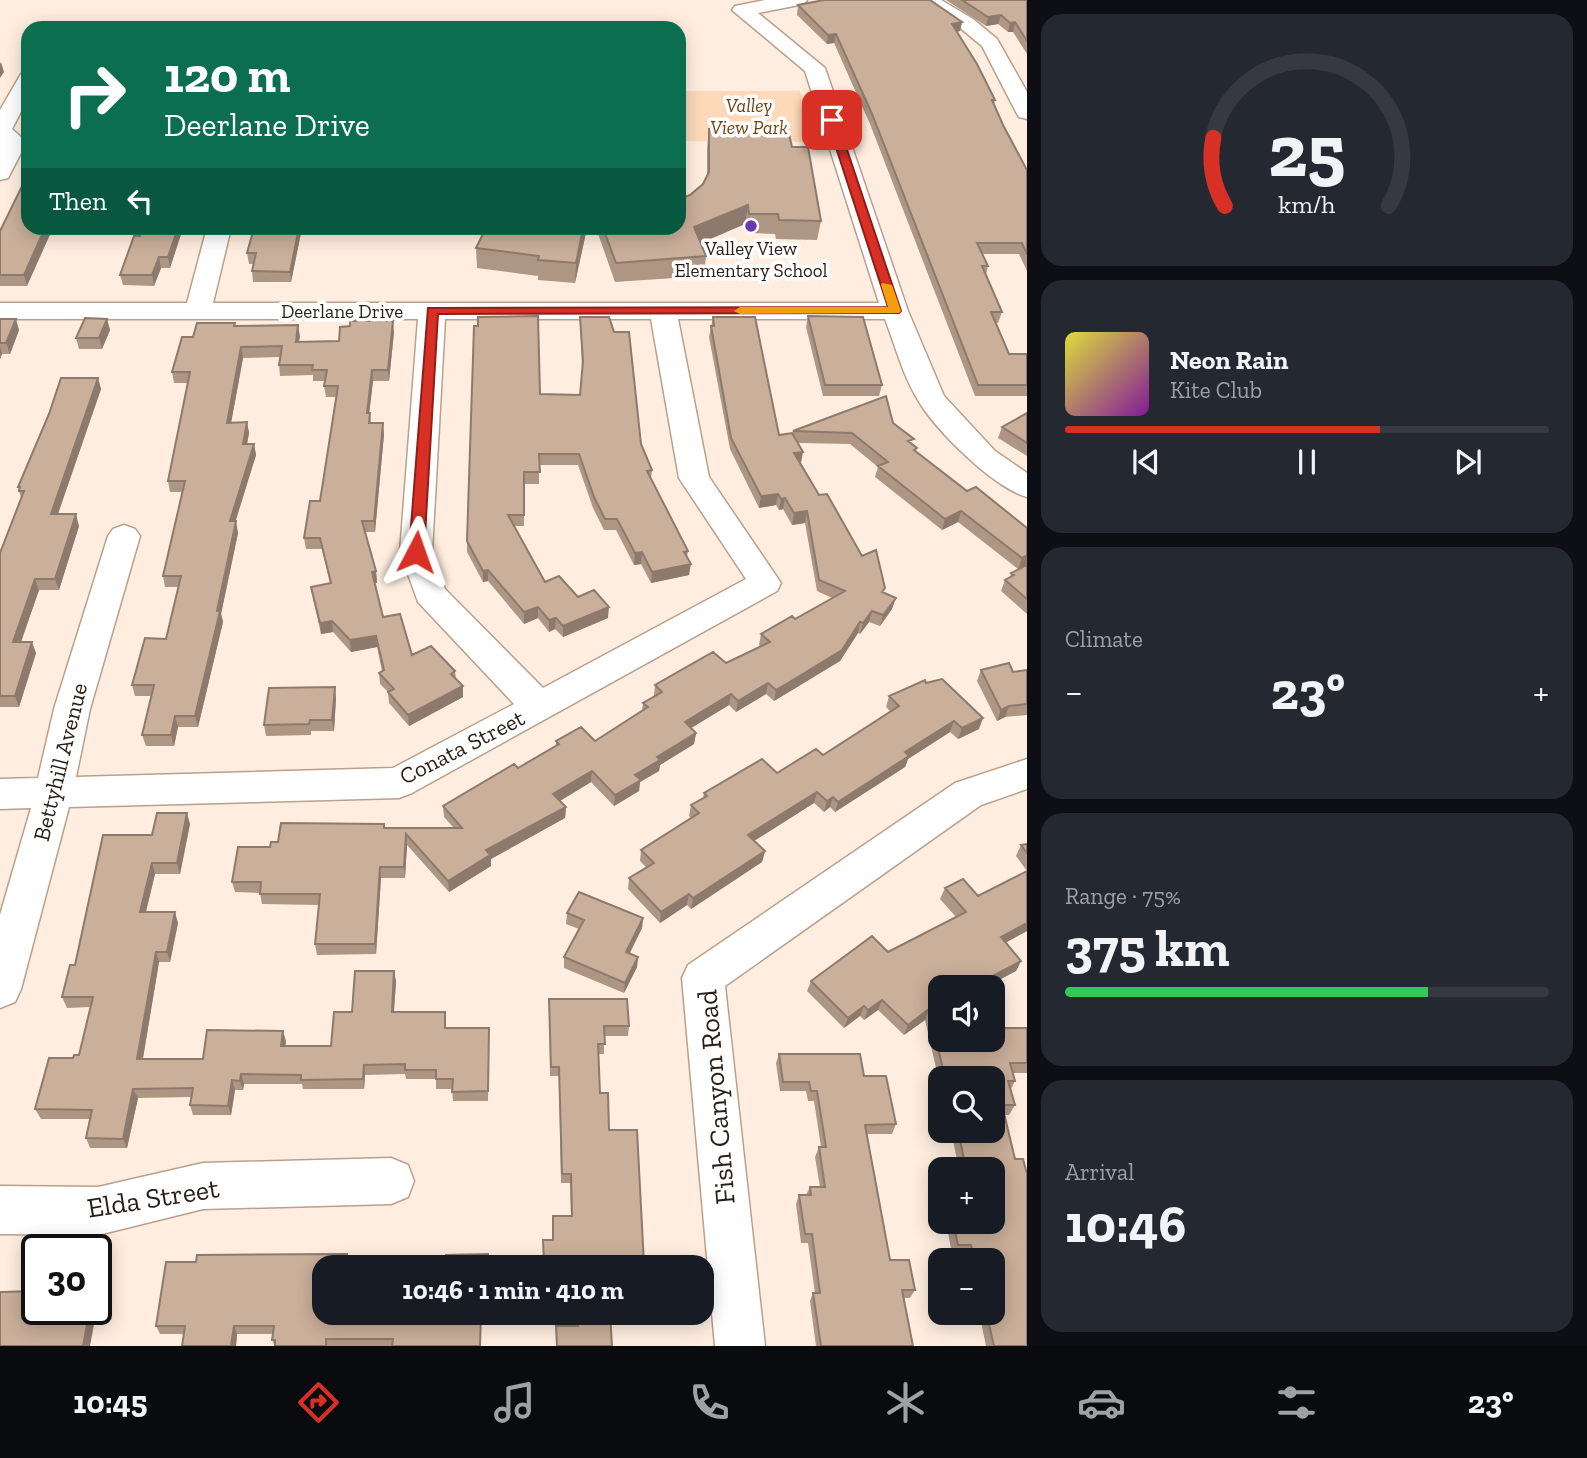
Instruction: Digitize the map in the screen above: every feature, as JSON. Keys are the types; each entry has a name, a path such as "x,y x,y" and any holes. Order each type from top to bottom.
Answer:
{"street":[{"path":"797,0 742,10 815,68 895,311 931,399 984,458 1027,487"},
{"path":"927,0 966,23 990,43 1027,112"},
{"path":"0,173 10,153 11,138 0,131 21,91"},
{"path":"198,311 217,235"},
{"path":"432,310 416,552 430,594 539,707"},
{"name":"Conata Street","path":"0,794 399,783 765,583 694,478 663,311"},
{"name":"Deerlane Drive","path":"0,312 895,311"},
{"name":"Bettyhill Avenue","path":"0,989 54,793 72,709 124,536"},
{"name":"Fish Canyon Road","path":"740,1346 703,978 968,794 1027,774"},
{"name":"Elda Street","path":"0,1210 97,1211 203,1186 391,1181"}],"green space":[{"name":"Valley View Park","path":"686,91 800,91 818,142 686,141"}],"building":[{"path":"824,0 930,0 962,22 952,24 977,64 995,100 992,100 1003,125 1027,170 1027,254 1022,243 977,243 988,266 982,266 1002,312 991,312 1009,354 1027,354 1027,385 978,385 872,114 836,34 828,35 798,5"},
{"path":"962,0 1027,0 1027,41 1015,22 1010,23 1001,15 988,17"},
{"path":"711,124 787,125 792,147 808,147 821,221 779,220 778,214 749,214 748,205 694,227 706,256 616,263 606,235 686,235 686,196 703,184 709,172 709,129 712,129"},
{"path":"21,188 21,235 42,235 24,275 0,275 0,231"},
{"path":"176,235 168,257 159,257 152,275 120,275 134,236"},
{"path":"252,235 298,235 290,272 252,271 256,253 247,253"},
{"path":"482,235 582,235 576,263 538,260 539,256 476,248"},
{"path":"538,316 540,394 580,395 583,361 580,317 609,317 614,332 629,332 641,444 652,470 647,471 688,551 684,552 691,564 652,572 642,552 635,553 617,519 605,519 579,454 539,454 540,472 524,472 524,515 508,515 545,582 559,576 578,597 594,590 609,607 563,626 556,618 549,620 538,607 524,612 488,570 483,571 467,541 474,326 478,326 478,317"},
{"path":"808,316 863,317 882,385 825,385"},
{"path":"713,317 755,317 779,435 792,433 803,452 794,453 819,495 827,494 862,556 876,550 885,588 882,592 896,598 883,615 872,611 863,623 860,622 842,650 788,683 776,690 768,683 738,701 731,694 685,722 696,733 657,757 660,760 635,775 641,780 615,795 592,771 553,794 566,807 486,850 490,855 448,881 406,834 404,867 380,867 375,944 315,944 320,894 260,894 261,882 232,882 238,847 270,847 271,842 278,842 281,823 384,824 384,828 462,828 443,806 514,764 518,768 559,744 556,741 581,727 595,741 648,707 643,703 662,692 655,685 713,652 726,663 770,642 761,634 792,616 795,619 845,591 819,580 807,511 794,513 785,498 781,499 778,494 761,496 731,438 711,326 714,326"},
{"path":"85,318 107,319 99,338 76,338"},
{"path":"0,319 16,319 6,343 0,343"},
{"path":"350,321 393,321 388,370 372,370 367,413 370,413 369,423 383,423 374,521 362,521 376,571 372,572 383,617 400,614 412,655 431,646 455,671 451,674 463,686 408,715 388,692 394,689 379,673 384,670 376,636 350,640 332,621 320,623 311,587 331,583 320,538 304,538 310,501 320,501 338,386 324,386 327,370 312,370 313,365 279,365 282,346 241,347 227,423 247,422 243,444 254,444 230,521 236,521 217,611 220,611 195,716 175,716 171,735 142,735 154,685 132,685 145,638 166,639 181,576 163,576 185,481 168,481 190,372 172,372 182,337 193,337 197,323 235,323 234,326 298,325 296,342 339,341 340,327 350,326"},
{"path":"61,378 98,378 51,514 76,514 55,579 35,579 13,642 32,642 15,696 0,696 0,553 24,491 19,491 18,487"},
{"path":"886,396 893,423 914,439 908,441 917,448 914,450 967,491 976,487 1027,528 1027,555 1022,558 961,511 945,519 878,466 888,462 852,433 793,431"},
{"path":"1027,413 1027,443 1002,427"},
{"path":"1027,565 1027,599 1005,580 1014,575 1011,573"},
{"path":"1009,663 1013,672 1027,670 1027,704 1001,710 981,670"},
{"path":"942,679 983,718 962,728 954,721 905,752 909,756 838,802 833,797 827,801 817,792 748,835 765,851 693,898 689,894 661,912 629,878 654,863 641,850 699,813 691,805 707,796 704,793 762,759 777,773 816,749 823,755 899,706 889,696 925,680 926,683"},
{"path":"335,687 332,720 310,720 309,724 264,725 269,688"},
{"path":"157,813 187,813 177,863 152,863 140,912 175,912 167,952 156,952 137,1059 203,1059 207,1030 283,1031 281,1046 331,1046 334,1012 352,1012 355,971 394,971 392,1012 445,1012 445,1028 489,1028 488,1091 452,1092 453,1079 436,1079 436,1070 405,1070 405,1064 364,1065 363,1079 301,1080 301,1075 241,1074 240,1081 232,1080 228,1106 190,1105 193,1088 133,1089 123,1139 86,1138 92,1110 35,1109 49,1058 73,1058 74,1055 79,1055 93,997 62,997 70,965 75,965 103,835 152,835"},
{"path":"1027,871 1027,923 1001,937 1021,961 994,975 928,975 928,1010 908,1025 882,1000 868,1010 864,1006 848,1018 811,981 872,936 888,952 966,912 945,888 963,879 978,896"},
{"path":"579,892 643,918 626,952 638,957 625,983 564,957 584,920 567,913"},
{"path":"549,999 627,999 629,1026 604,1026 605,1044 598,1044 600,1093 608,1093 609,1130 637,1130 644,1255 544,1255 543,1240 553,1240 553,1216 572,1216 571,1174 562,1174 559,1067 551,1067"},
{"path":"1005,1028 1027,1028 1027,1063 1010,1063 1015,1081 1008,1081 1015,1105 1005,1105 1005,1066 942,1066 939,1052 1005,1052"},
{"path":"779,1054 860,1054 864,1076 886,1076 896,1124 865,1125 890,1260 909,1260 915,1290 902,1290 913,1346 821,1346 813,1293 820,1293 812,1234 805,1234 799,1195 811,1195 810,1187 825,1187 819,1147 826,1147 817,1091 811,1091 809,1082 783,1082"},
{"path":"1005,1117 1015,1159 1023,1159 1027,1174 1027,1346 994,1346 989,1325 1005,1325 1005,1248 972,1248 971,1245 958,1245 956,1234 1005,1234 1005,1157 964,1157 961,1143 1005,1143"},
{"path":"347,1254 312,1255 312,1325 481,1325 480,1346 392,1346 393,1339 326,1339 326,1346 275,1346 275,1340 272,1340 274,1326 234,1326 231,1346 182,1346 185,1326 156,1326 166,1262 196,1262 197,1255"},
{"path":"21,1291 21,1325 87,1325 83,1346 0,1346 0,1292"},
{"path":"611,1325 612,1346 557,1346 556,1326"}],"slow traffic":[{"path":"740,311 895,311 887,285"}],"place":[{"name":"Valley View Elementary School","path":"751,226"}],"route":[{"path":"416,552 432,310 895,311 832,120"}]}
